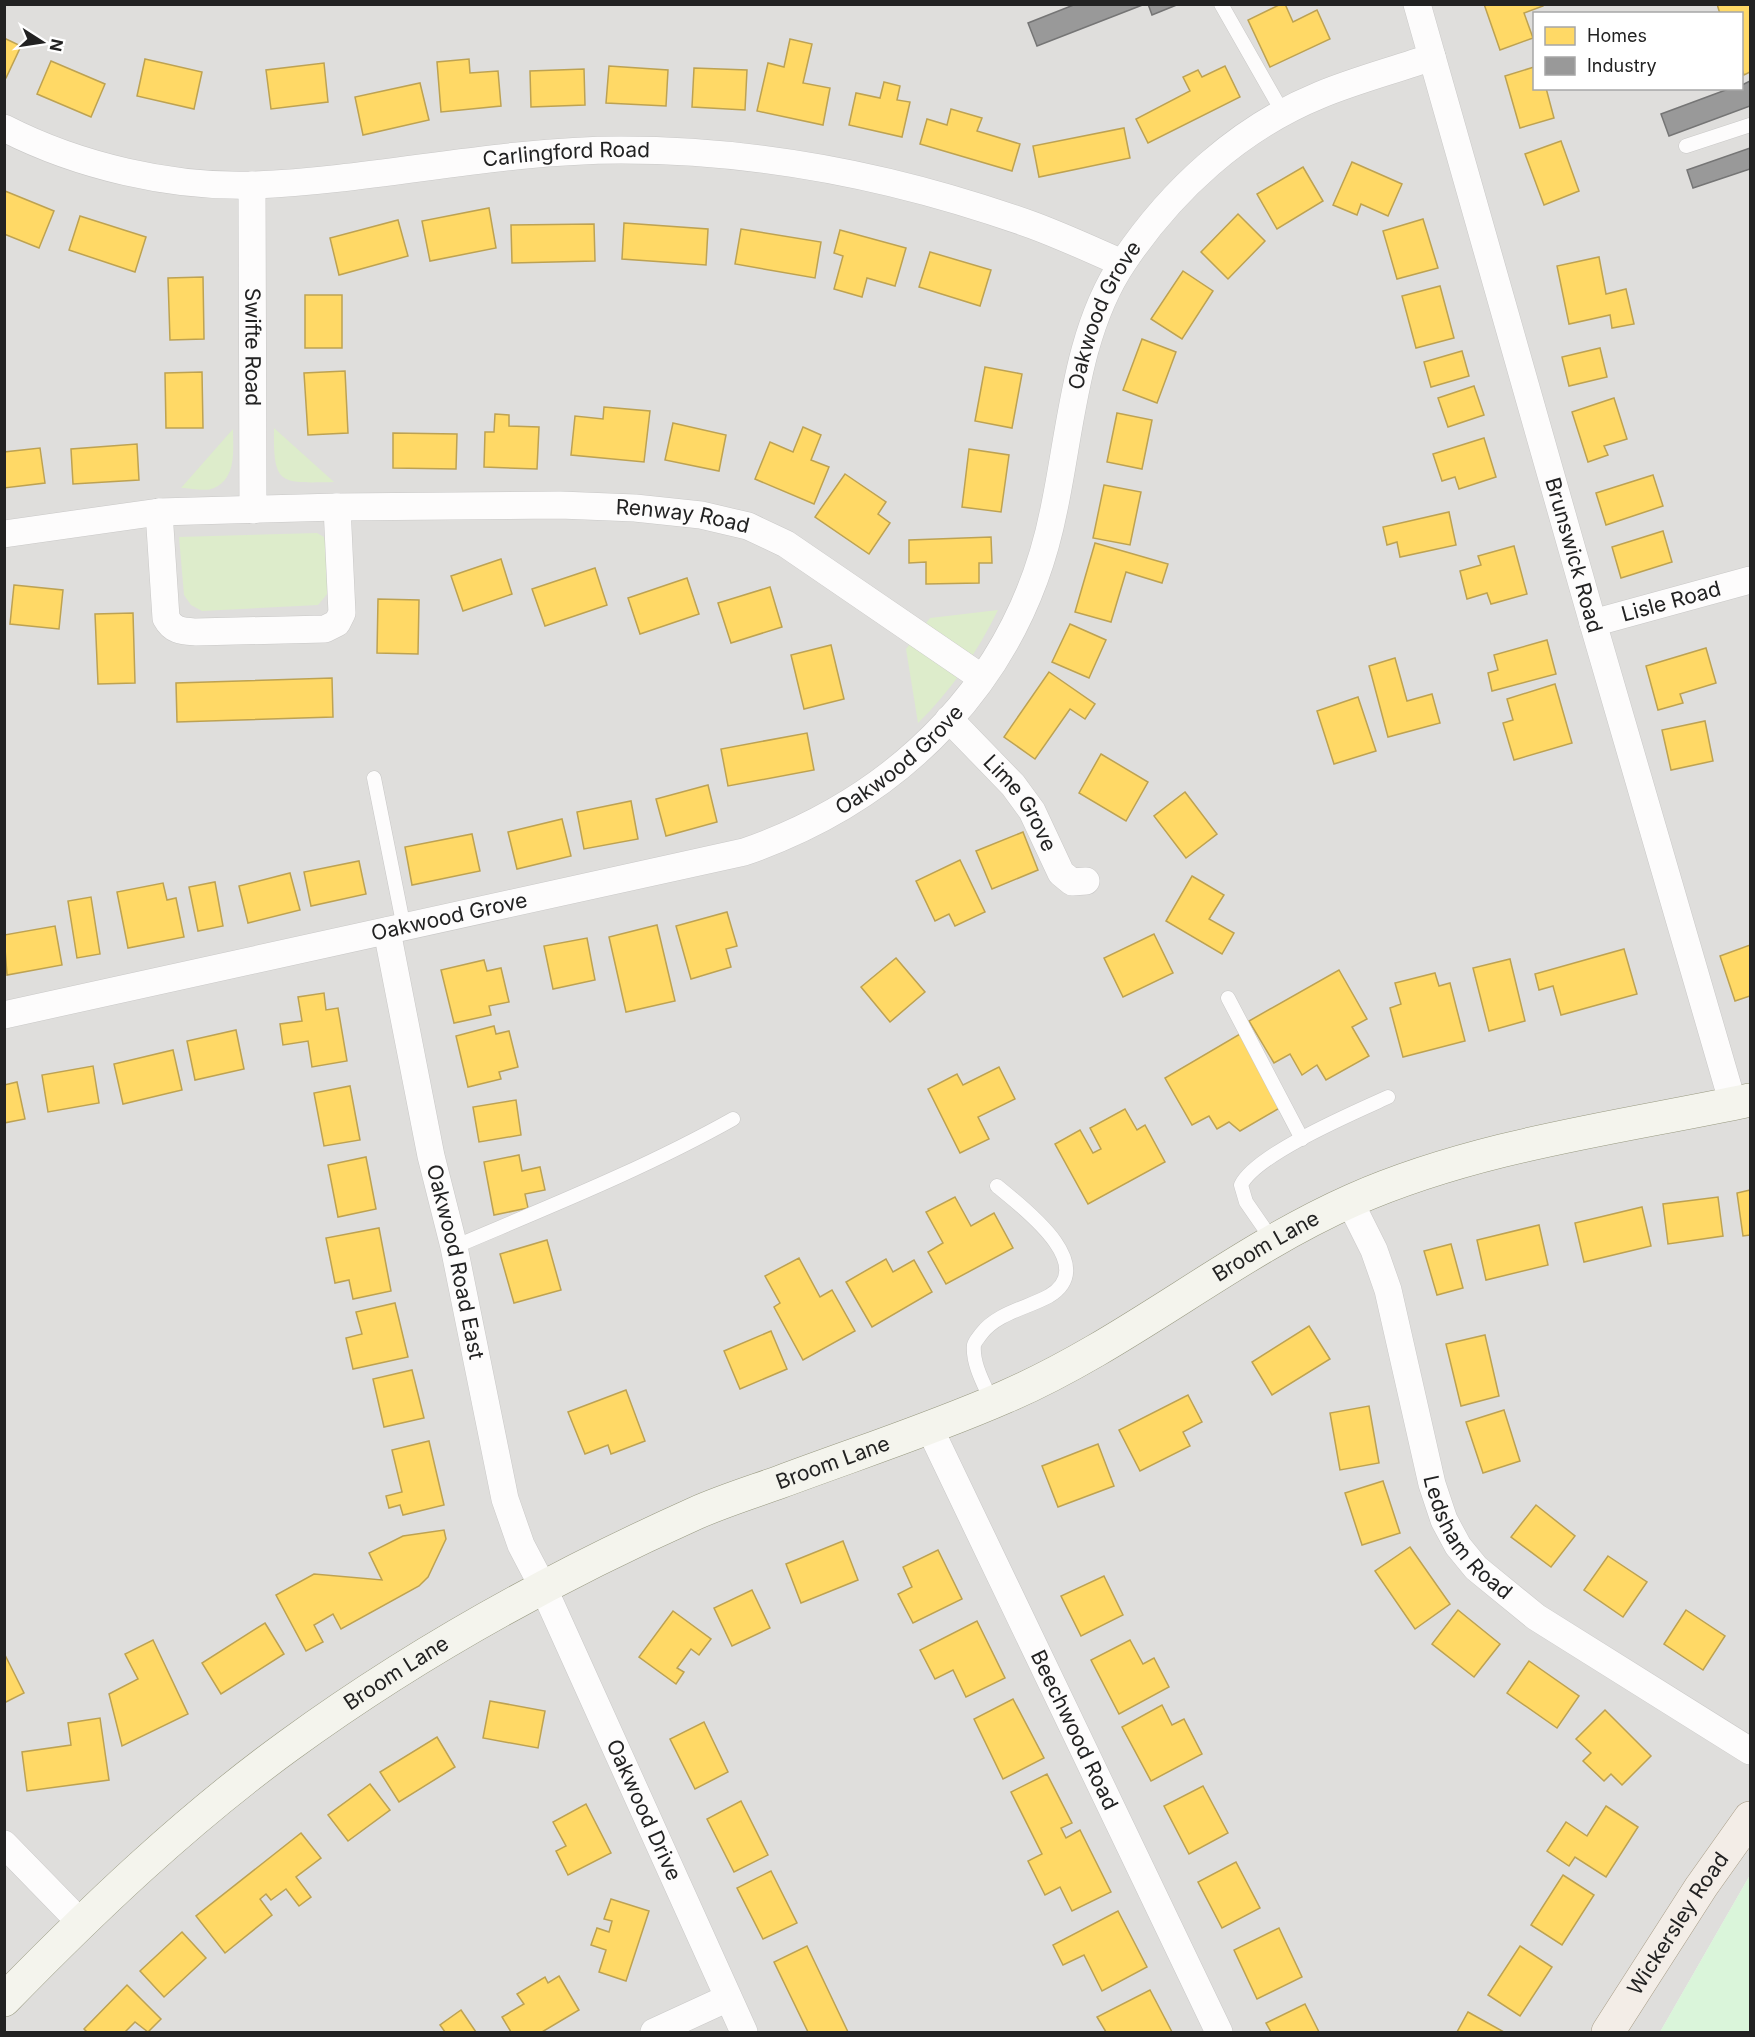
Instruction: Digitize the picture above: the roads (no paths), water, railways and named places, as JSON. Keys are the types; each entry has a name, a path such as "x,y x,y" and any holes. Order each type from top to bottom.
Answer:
{"main road":[{"name":"Broom Lane","path":"4,2000 80,1922 204,1812 289,1746 399,1673 543,1587 700,1511 992,1402 1117,1340 1274,1243 1350,1202 1417,1175 1473,1157 1742,1102"},
{"name":"Wickersley Road","path":"1608,2032 1701,1887 1750,1818"}],"street":[{"name":"Brunswick Road","path":"1417,4 1593,623 1742,1102"},
{"name":"Oakwood Grove","path":"4,1015 744,852 784,838 826,818 871,790 913,757 949,719 1004,646 1025,607 1041,567 1054,510 1077,381 1103,302 1122,263 1164,208 1207,166 1249,133 1283,113 1320,95 1432,57"},
{"name":"Carlingford Road","path":"4,128 71,156 118,168 202,183 252,185 320,180 532,154 622,150 729,156 828,168 937,195 1033,225 1122,263"},
{"name":"Swifte Road","path":"252,185 253,510"},
{"name":"Renway Road","path":"4,534 159,512 337,507 561,505 635,508 701,515 748,526 786,544 982,678"},
{"path":"159,512 166,618 170,626 180,631 196,632 325,629 337,623 342,613 337,507"},
{"name":"Lisle Road","path":"1593,623 1750,580"},
{"name":"Lime Grove","path":"949,719 1013,785 1032,812 1060,873 1072,882 1086,881"},
{"name":"Oakwood Road East","path":"395,929 431,1156 454,1247 505,1499 521,1545 543,1587"},
{"name":"Ledsham Road","path":"1350,1202 1374,1250 1388,1290 1432,1484 1444,1520 1458,1546 1476,1568 1536,1617 1750,1751"},
{"name":"Beechwood Road","path":"929,1427 1219,2032"},
{"name":"Oakwood Drive","path":"543,1587 744,2032"},
{"path":"4,1844 80,1922"},
{"path":"654,2032 728,1998"}],"lane":[{"path":"1221,4 1283,113"},
{"path":"1686,146 1750,124"},
{"path":"374,778 395,929"},
{"path":"1228,998 1302,1139"},
{"path":"1274,1243 1246,1202 1241,1185 1246,1175 1302,1139 1388,1096"},
{"path":"454,1247 623,1175 734,1119"},
{"path":"992,1402 975,1359 974,1343 988,1326 1050,1295 1061,1286 1066,1270 1056,1241 1035,1218 997,1186"}]}
